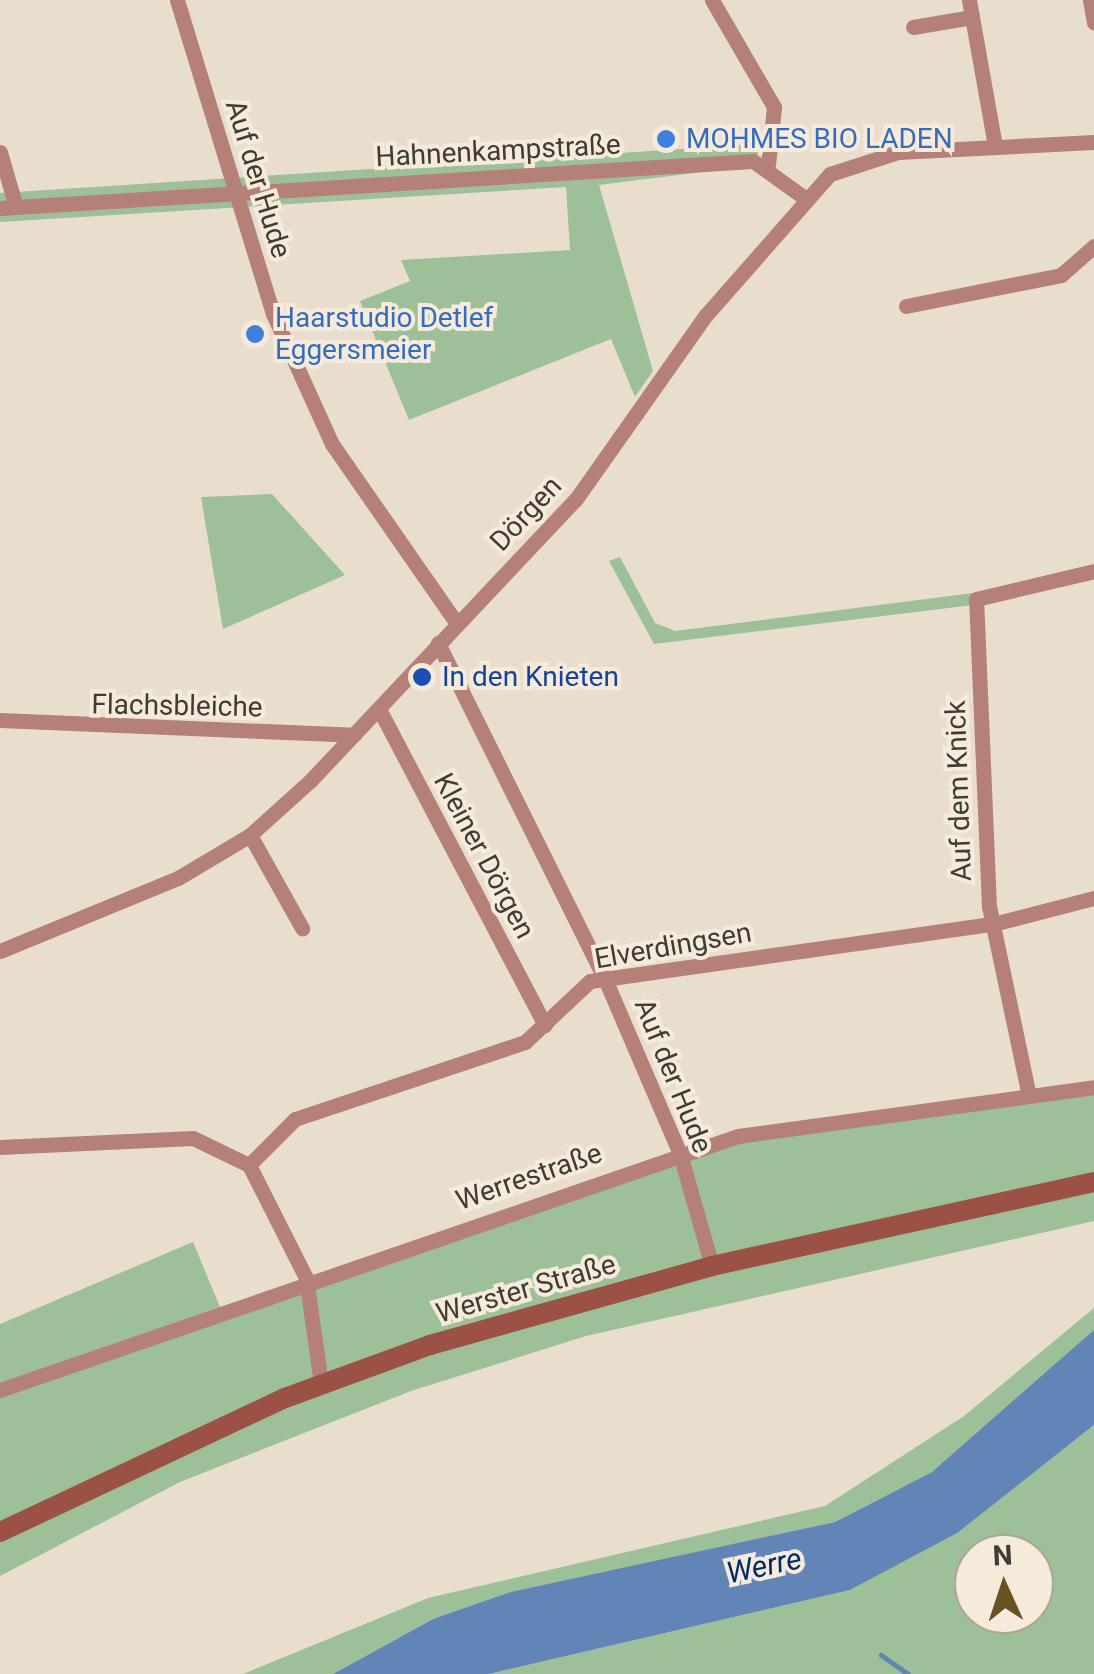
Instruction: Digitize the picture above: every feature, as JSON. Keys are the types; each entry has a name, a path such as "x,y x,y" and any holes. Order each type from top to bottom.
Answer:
{"main road":[{"name":"Werster Straße","path":"0,1532 321,1384 712,1266 1094,1182"}],"street":[{"name":"Auf der Hude","path":"176,0 273,314 332,444 457,624"},
{"path":"712,0 774,107 768,166 802,196 863,158 1094,142"},
{"path":"1090,0 1094,23"},
{"path":"913,27 971,8 995,146"},
{"path":"0,152 8,208"},
{"name":"Hahnenkampstraße","path":"8,208 236,192 768,166"},
{"name":"Dörgen","path":"0,952 178,878 250,835 354,735 576,499 802,196"},
{"path":"906,306 1061,275 1094,246"},
{"name":"Auf dem Knick","path":"1030,1096 997,923 976,599 1094,571"},
{"name":"Auf der Hude","path":"438,643 606,979 680,1154 712,1266"},
{"name":"Kleiner Dörgen","path":"379,709 544,1025"},
{"name":"Flachsbleiche","path":"0,720 354,735"},
{"path":"250,835 302,928"},
{"name":"Elverdingsen","path":"249,1165 295,1119 525,1042 590,982 997,923 1094,898"},
{"path":"1086,1087 1094,1070"},
{"name":"Werrestraße","path":"0,1390 306,1278 738,1136 1086,1087"},
{"path":"0,1147 192,1138 249,1165 306,1278 321,1384"}],"green space":[{"path":"758,144 758,165 599,185 653,371 635,397 611,339 409,420 360,301 410,281 401,260 570,250 566,187 0,222 0,193"},
{"path":"272,494 345,575 223,629 201,497"},
{"path":"620,557 655,623 675,631 973,593 973,605 654,644 609,561"},
{"path":"1094,1091 1094,1221 586,1336 411,1391 180,1482 0,1576 0,1324 193,1242 220,1307 737,1139"},
{"path":"1094,1308 1094,1330 1003,1417 932,1472 835,1522 511,1593 433,1619 333,1674 243,1674 428,1598 825,1506 964,1416"},
{"path":"1094,1425 1094,1674 489,1674 850,1590 957,1532"}],"water":[{"name":"Werre","path":"1094,1330 1094,1425 957,1533 850,1590 489,1674 333,1674 433,1619 511,1592 835,1522 932,1472"}],"waterway":[{"path":"881,1655 908,1674"}],"place":[{"name":"MOHMES BIO LADEN","path":"666,139"},
{"name":"Haarstudio Detlef Eggersmeier","path":"255,334"},
{"name":"In den Knieten","path":"422,677"}]}
